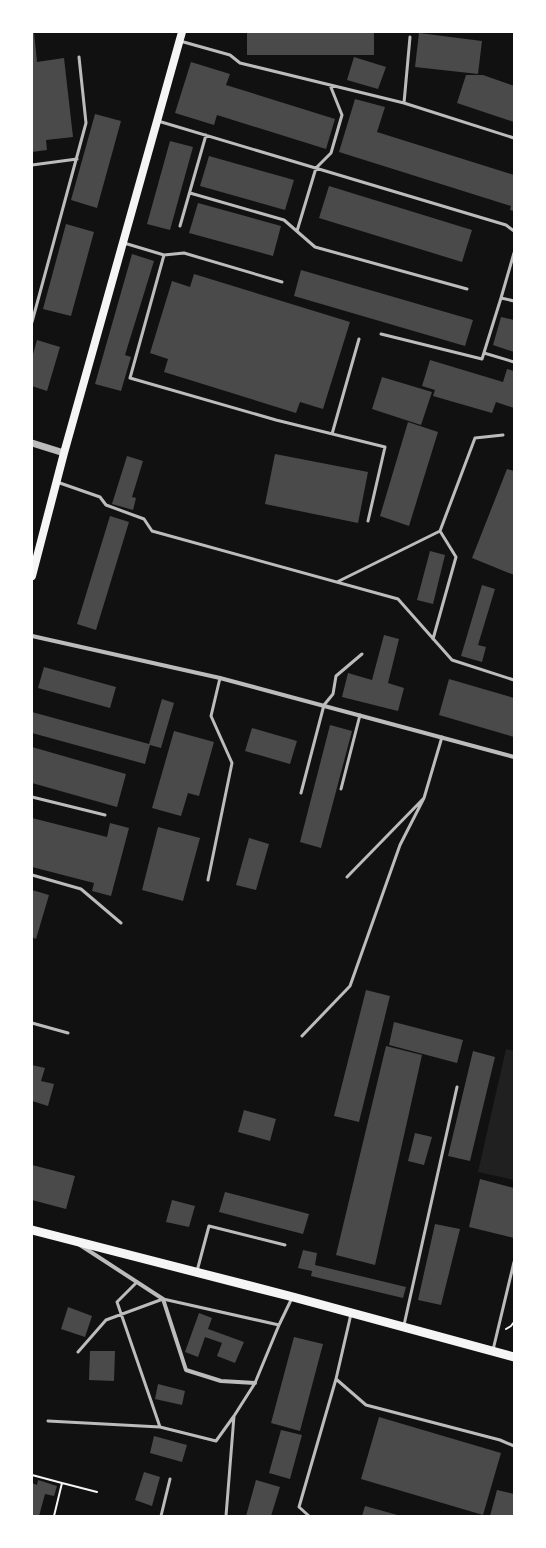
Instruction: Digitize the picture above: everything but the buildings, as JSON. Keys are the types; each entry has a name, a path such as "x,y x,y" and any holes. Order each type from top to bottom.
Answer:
{"main road":[{"path":"32,576 64,453 182,32"},
{"path":"32,1230 293,1297 514,1357"}],"street":[{"path":"32,443 64,453"},
{"path":"32,636 220,678 514,756"},
{"path":"75,1242 163,1299 186,1370 222,1381 255,1383"}],"lane":[{"path":"404,103 410,37"},
{"path":"180,41 230,55 240,63 404,103 514,138"},
{"path":"32,322 86,123 79,57"},
{"path":"297,231 316,168 331,153 342,115 330,85"},
{"path":"158,121 506,225 514,231"},
{"path":"180,226 206,135"},
{"path":"32,165 77,159"},
{"path":"190,193 284,220 315,247 467,288"},
{"path":"124,243 164,254 184,253 282,282"},
{"path":"381,334 482,359 502,298 514,253"},
{"path":"164,254 130,378 276,420 385,447 368,521"},
{"path":"502,298 514,301"},
{"path":"332,434 359,339"},
{"path":"484,353 514,362"},
{"path":"337,582 440,532 475,438 503,435"},
{"path":"57,482 100,498 106,505 144,519 152,531 398,599 452,660 514,680"},
{"path":"433,639 456,557 440,532"},
{"path":"301,793 324,705 333,694 336,676 362,654"},
{"path":"208,880 232,763 211,716 220,678"},
{"path":"342,789 360,715"},
{"path":"302,1036 350,986 400,845 424,798 442,737"},
{"path":"32,797 105,815"},
{"path":"347,877 424,798"},
{"path":"32,875 81,890 121,923"},
{"path":"32,1023 68,1033"},
{"path":"404,1327 458,1087"},
{"path":"196,1272 209,1226 285,1245"},
{"path":"492,1351 514,1262"},
{"path":"137,1282 117,1302 160,1427"},
{"path":"48,1421 160,1427 216,1441 255,1383 279,1325 293,1297"},
{"path":"78,1352 106,1320 163,1299 279,1325"},
{"path":"308,1516 299,1507 336,1379 351,1313"},
{"path":"336,1379 366,1405 500,1440 514,1446"},
{"path":"226,1516 234,1416"},
{"path":"161,1516 170,1479"}],"path":[{"path":"505,1329 511,1326 514,1322"},
{"path":"32,1475 97,1492"},
{"path":"54,1516 62,1483"}],"shaded area":[{"path":"506,1049 514,1051 514,1180 478,1172"}]}
